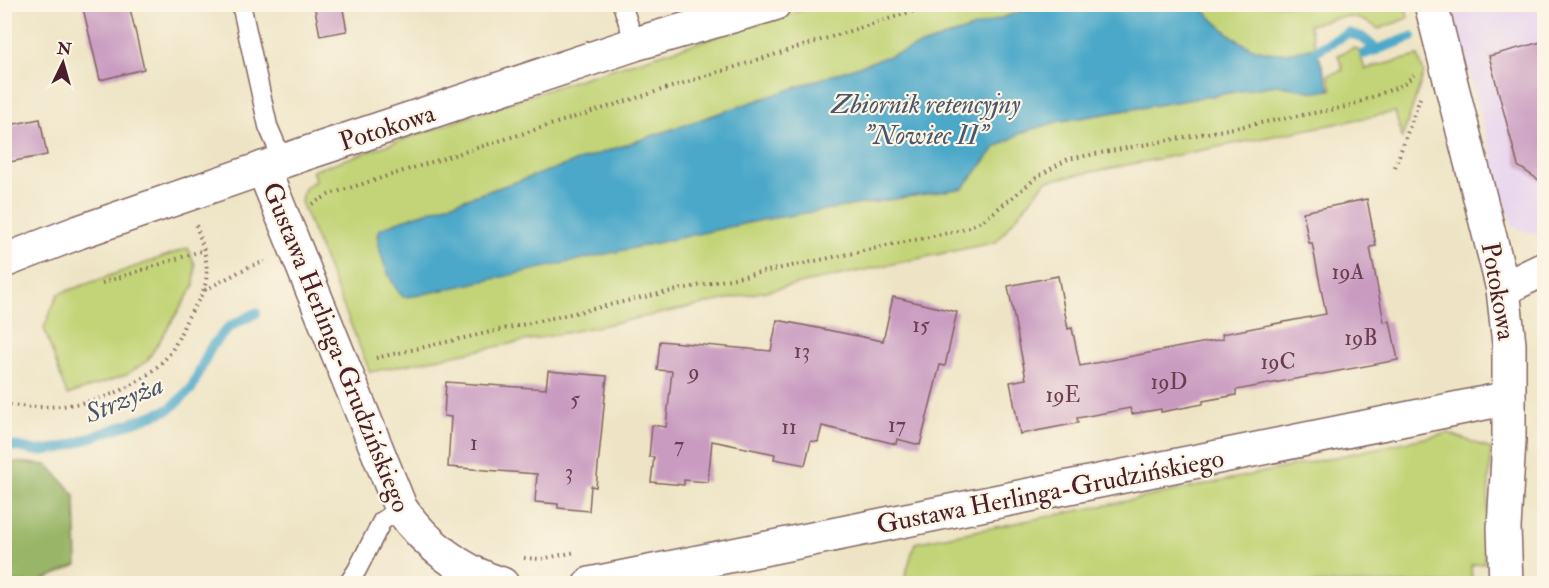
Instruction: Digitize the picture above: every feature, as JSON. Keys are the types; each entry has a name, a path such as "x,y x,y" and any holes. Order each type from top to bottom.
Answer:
{"street":[{"name":"Potokowa","path":"4,261 185,194 635,44 774,4"},
{"name":"Potokowa","path":"1431,4 1503,289 1509,344 1504,528 1506,584"},
{"name":"Gustawa Herlinga-Grudzińskiego","path":"273,165 343,365 401,510 414,528 455,563 472,573 511,571"},
{"path":"1503,289 1545,269"},
{"name":"Gustawa Herlinga-Grudzińskiego","path":"590,584 680,575 1509,398"}],"lane":[{"path":"241,4 268,126 273,165"},
{"path":"622,4 635,44"},
{"path":"348,584 382,521 401,510"}],"path":[{"path":"306,206 330,194 936,4"},
{"path":"343,365 649,296 962,230 985,219 1040,175 1068,159 1346,107 1403,85"},
{"path":"1395,168 1419,100"},
{"path":"4,404 26,408 53,408 82,404 120,391 145,377 167,357 204,291 208,264 185,194"},
{"path":"102,283 204,250"},
{"path":"204,291 250,266 268,262"},
{"path":"511,571 541,559 587,550"}],"shaded area":[{"path":"1463,4 1544,5 1544,238 1513,227 1452,8"}],"green space":[{"path":"820,5 1040,5 397,222 387,226 378,235 381,247 620,250 761,220 963,188 995,148 1021,133 1056,122 1276,85 1316,92 1332,89 1328,75 1343,70 1338,55 1353,48 1358,49 1365,69 1418,56 1424,73 1402,138 1395,112 1046,181 996,242 639,318 370,372 301,202 305,188 316,181 312,171 573,81"},
{"path":"1198,5 1399,5 1406,8 1408,18 1379,29 1353,17 1309,25 1316,47 1278,53 1265,52 1243,44 1224,30"},
{"path":"188,248 195,265 194,286 147,361 126,375 67,395 44,328 58,294"},
{"path":"1448,433 1491,449 1484,563 1471,565 1472,583 903,583 915,543 1147,497"},
{"path":"4,461 48,465 75,495 77,565 36,583 5,583"}],"water":[{"name":"Zbiornik retencyjny \"Nowiec II\"","path":"1040,5 1198,5 1234,37 1254,49 1283,53 1316,47 1330,90 1316,92 1276,85 1056,122 1021,133 995,148 963,188 761,220 415,296 403,297 398,292 384,264 378,236 380,229 397,222"}],"building":[{"path":"82,4 129,4 144,69 100,80"},
{"path":"314,4 342,4 347,31 320,36"},
{"path":"1545,41 1545,184 1518,166 1489,56"},
{"path":"40,119 47,155 4,163 4,126"},
{"path":"1367,199 1376,246 1370,247 1384,322 1390,321 1398,360 1236,390 1236,395 1203,401 1203,404 1161,412 1161,409 1132,414 1130,408 1077,418 1078,423 1020,434 1010,382 1026,379 1008,286 1058,276 1068,329 1072,328 1080,366 1223,339 1222,334 1326,314 1312,243 1309,243 1303,212"},
{"path":"893,297 957,312 945,366 940,365 920,445 897,439 896,444 822,426 818,442 811,441 805,465 774,459 775,454 712,441 708,482 684,480 684,485 651,482 654,457 649,457 652,425 666,427 672,371 657,370 660,341 771,351 777,320 883,341"},
{"path":"548,371 607,376 596,487 591,486 589,511 558,508 558,504 535,502 537,474 448,467 451,417 444,416 446,382 546,389"}],"waterway":[{"path":"1317,50 1348,33 1362,37 1377,50"},
{"name":"Strzyża","path":"1364,54 1412,37"},
{"name":"Strzyża","path":"4,444 38,451 62,448 170,409 191,389 211,347 229,327 256,313"}]}
